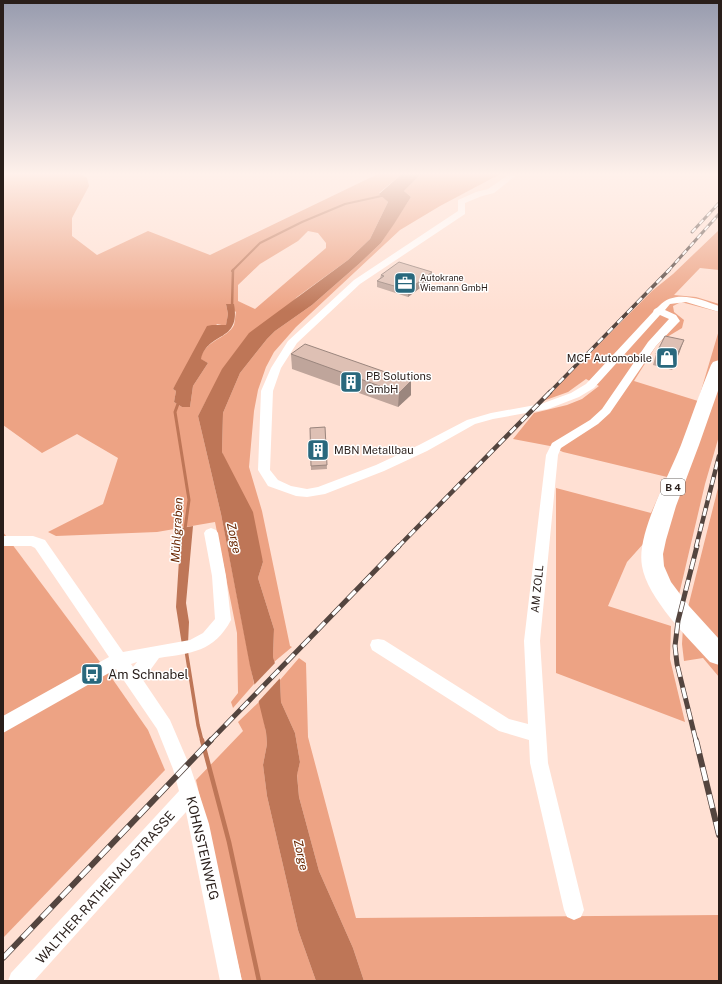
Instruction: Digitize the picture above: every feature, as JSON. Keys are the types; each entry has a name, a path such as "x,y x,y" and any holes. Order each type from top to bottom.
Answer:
{"main road":[{"name":"B 4","path":"719,365 665,510 652,551 653,566 658,579 681,612 719,655"}],"street":[{"path":"452,219 357,282 293,341 276,368 267,391 264,470 273,483 296,492 307,493 320,491 380,468 423,448 471,422 491,416 544,407 562,401 585,390 594,382 657,311 667,302 674,299 683,298 719,309"},
{"name":"AM ZOLL","path":"574,910 539,763 532,641 552,455 556,446 594,422 606,411 652,344 676,321 670,315 657,311"},
{"path":"3,725 118,659 176,650 192,646 209,638 223,620 219,576 211,533"},
{"name":"KOHNSTEINWEG","path":"3,541 33,541 40,544 164,725 190,793 199,824 231,981"},
{"path":"378,645 505,726 537,734"},
{"path":"133,680 154,653"},
{"name":"WALTHER-RATHENAU-STRASSE","path":"19,981 190,793"}],"shaded area":[{"path":"3,219 72,219 72,236 97,255 148,231 210,255 285,219 380,219 370,239 348,260 297,297 206,401 198,416 221,514 254,684 233,708 231,702 238,693 237,633 215,522 157,532 56,536 48,532 103,504 118,458 77,434 42,453 3,425","holes":["308,231 318,233 326,243 326,248 255,309 238,301 238,285 260,264 298,241","226,304 236,312 234,325 231,330 212,343 203,352 200,359 208,363 193,386 190,407 182,407 174,402 176,391 173,389 217,324 226,326 228,314"]},
{"path":"397,219 418,219 400,230 296,327 274,352 266,367 258,390 254,411 249,467 262,511 290,646 292,647 274,662 274,629 258,578 263,562 222,452 223,413 240,373 267,339 275,331 312,305 381,243"},
{"path":"719,230 719,270 700,268 674,295 696,297 719,304 719,312 681,302 673,306 674,312 684,320 682,328 662,340 656,346 634,381 698,401 719,330 719,436 705,484 674,616 644,543 627,562 608,606 671,626 670,659 685,722 556,673 556,488 651,513 667,477 563,452 550,446 513,439 534,413 567,405 582,399 599,386 586,379 568,392 543,401 652,291 673,274"},
{"path":"719,484 719,677 703,658 684,661 682,644 683,627"},
{"path":"3,532 109,674 148,730 165,770 3,938"},
{"path":"299,658 306,663 308,737 356,918 719,915 719,981 364,981 353,948 319,871 299,797 297,774 300,762 295,733 281,702 280,680"},
{"path":"260,701 267,744 263,765 267,796 298,930 316,981 242,981 196,780 243,731 238,722"}],"water":[{"name":"Zorge","path":"380,219 397,219 381,243 360,263 312,305 275,331 267,339 240,373 223,413 222,452 253,512 263,562 258,578 274,629 273,657 280,680 281,702 295,733 300,762 297,775 299,797 319,871 353,948 364,981 316,981 298,930 267,796 263,765 267,744 266,732 250,666 221,514 198,416 222,369 249,333 348,260 370,239"},
{"path":"226,304 234,304 235,316 233,325 223,336 210,344 205,350 201,359 208,363 193,386 190,407 182,407 174,402 176,391 173,389 207,326 226,325 228,314"},
{"path":"193,526 186,603 189,622 188,644 182,645 176,607 179,560 176,529"}],"pier":[{"path":"276,662 281,677 258,702 253,686"}],"building":[{"name":"Autokrane Wiemann GmbH","path":"399,262 432,272 408,290 377,281 384,276 381,275"},
{"path":"665,336 684,340 675,359 656,354"},
{"path":"305,344 411,381 399,393 291,354"},
{"name":"MBN Metallbau","path":"325,427 327,465 311,466 310,428"}],"waterway":[{"name":"Mühlgraben","path":"233,270 260,243 309,219"},
{"name":"Mühlgraben","path":"232,307 233,270"},
{"name":"Mühlgraben","path":"179,401 175,412 189,500 185,529"},
{"path":"186,650 202,741"},
{"path":"202,740 229,842 259,981"}],"railway":[{"path":"692,232 704,219"},
{"path":"668,271 715,219"},
{"path":"549,393 669,270"},
{"path":"398,547 550,392"},
{"path":"696,547 719,456"},
{"path":"210,741 399,546"},
{"path":"696,741 677,664 675,646 678,621 697,546"},
{"path":"3,958 211,740"},
{"path":"696,740 719,835"}],"place":[{"name":"Autokrane Wiemann GmbH","path":"405,283"},
{"name":"MCF Automobile","path":"667,358"},
{"name":"PB Solutions GmbH","path":"351,382"},
{"name":"MBN Metallbau","path":"318,450"},
{"name":"Am Schnabel","path":"92,674"}]}
